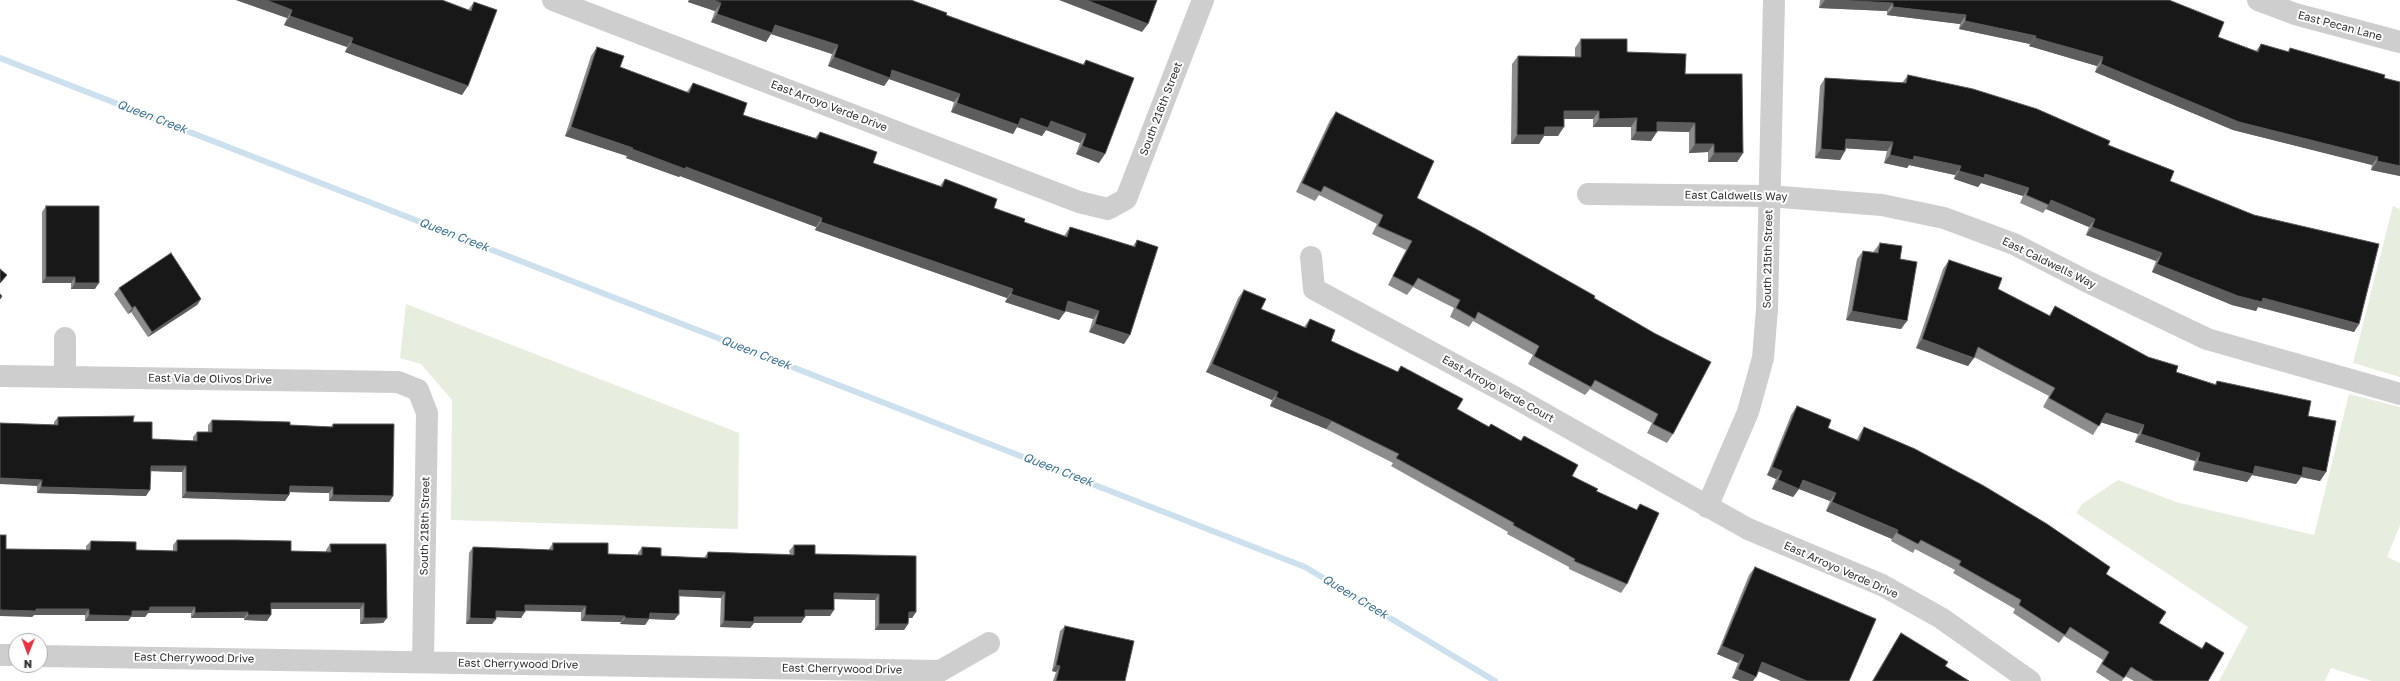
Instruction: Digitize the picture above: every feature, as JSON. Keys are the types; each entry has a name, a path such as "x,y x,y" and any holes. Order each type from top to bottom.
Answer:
{"street":[{"name":"South 216th Street","path":"1108,208 1126,199 1203,0"},
{"name":"South 215th Street","path":"1707,507 1748,412 1763,358 1767,309 1774,0"},
{"name":"East Pecan Lane","path":"2258,0 2295,14 2400,42"},
{"name":"East Arroyo Verde Drive","path":"566,3 1078,202 1108,208"},
{"name":"East Caldwells Way","path":"1588,194 1769,196 1882,204 1944,218 2014,244 2084,280 2207,339 2400,394"},
{"name":"East Arroyo Verde Court","path":"1311,257 1314,289 1516,398 1707,507"},
{"path":"65,338 65,377"},
{"name":"East Via de Olivos Drive","path":"0,376 398,382 418,390"},
{"name":"South 218th Street","path":"418,390 427,413 423,662"},
{"name":"East Arroyo Verde Drive","path":"1707,507 1748,529 1882,586 1941,618 2030,681"},
{"name":"East Cherrywood Drive","path":"48,656 940,671 989,643"}],"shaded area":[{"path":"2393,206 2400,209 2400,377 2353,363"},
{"path":"406,304 739,433 738,529 451,520 452,400 421,364 400,358"},
{"path":"2349,394 2400,407 2400,525 2387,557 2400,563 2400,681 2372,681 2331,668 2325,681 2219,681 2248,627 2076,513 2082,504 2118,480 2176,502 2314,535"}],"building":[{"path":"266,0 442,0 471,11 474,2 497,10 468,86 351,43 353,38 290,16 292,10"},
{"path":"713,0 911,0 947,13 946,15 1084,65 1086,60 1134,78 1105,154 1082,146 1086,134 1051,121 1048,128 1021,118 1018,125 957,103 960,94 892,70 890,78 834,57 838,45 775,25 772,33 717,14 721,3"},
{"path":"1086,0 1157,0 1148,24"},
{"path":"1834,0 2169,0 2224,22 2218,37 2258,52 2261,44 2289,52 2290,48 2385,75 2384,78 2400,82 2400,166 2377,161 2378,157 2239,122 2101,64 2103,57 2035,38 2036,36 1965,21 1966,15 1893,7 1893,3"},
{"path":"1581,39 1627,39 1627,52 1686,54 1685,74 1742,74 1743,153 1714,153 1714,144 1695,144 1695,123 1657,122 1657,132 1636,132 1637,118 1599,119 1599,111 1564,111 1564,127 1545,127 1544,135 1517,135 1518,56 1581,57"},
{"path":"597,47 624,56 620,67 689,93 693,83 747,103 743,115 817,139 820,132 877,152 873,163 942,187 945,179 997,199 994,208 1025,219 1024,222 1067,237 1070,227 1135,247 1137,240 1158,247 1130,335 1095,324 1099,311 1068,301 1065,312 1011,294 1013,289 821,222 822,218 686,167 685,169 632,149 633,148 571,127"},
{"path":"1908,75 1973,89 2037,109 2110,141 2108,145 2174,171 2170,181 2254,215 2379,244 2359,324 2263,298 2262,302 2238,296 2157,264 2162,253 2092,227 2095,219 2051,200 2049,205 2026,195 2029,188 1985,174 1984,178 1959,171 1961,166 1914,156 1913,160 1890,155 1893,142 1846,139 1845,151 1821,149 1825,78 1906,83"},
{"path":"1336,112 1434,161 1417,198 1476,229 1595,296 1594,298 1654,333 1711,362 1673,434 1653,424 1658,414 1595,380 1591,387 1534,356 1539,346 1478,312 1475,319 1456,308 1460,300 1418,278 1413,286 1393,276 1412,241 1378,226 1383,215 1324,186 1321,192 1302,183"},
{"path":"46,206 99,206 99,283 75,283 75,277 46,277"},
{"path":"1880,243 1902,246 1900,259 1917,262 1907,321 1852,311 1863,251 1878,253"},
{"path":"171,253 201,299 152,332 135,306 132,308 119,288"},
{"path":"1949,260 2002,278 1998,289 2050,316 2055,306 2148,357 2178,366 2176,372 2216,385 2217,381 2311,401 2308,416 2336,421 2326,472 2303,467 2302,476 2255,466 2253,474 2198,461 2200,453 2141,434 2144,425 2106,413 2099,426 2049,398 2055,388 1978,347 1974,358 1922,339"},
{"path":"0,269 7,275 0,283"},
{"path":"1244,290 1266,299 1261,309 1306,328 1310,319 1335,330 1331,341 1398,372 1401,366 1463,399 1457,409 1489,427 1491,424 1521,441 1524,436 1578,465 1572,476 1598,489 1596,491 1637,510 1640,504 1659,513 1627,584 1574,561 1575,559 1513,525 1514,523 1396,458 1399,454 1332,421 1276,397 1278,392 1212,364"},
{"path":"1797,406 1831,420 1828,428 1859,441 1864,427 1915,449 1984,486 2047,524 2110,567 2106,574 2166,612 2159,623 2202,649 2206,642 2224,653 2208,681 2154,681 2131,667 2124,678 2102,664 2109,652 2070,627 2065,635 2019,605 2021,600 1959,565 1961,561 1921,540 1918,544 1897,533 1898,530 1832,502 1836,493 1803,480 1799,489 1778,480 1782,471 1772,467"},
{"path":"134,416 133,422 152,422 152,439 197,441 197,432 212,432 212,420 290,422 290,425 333,427 333,424 394,424 393,496 333,495 333,487 290,486 289,495 186,492 186,466 151,466 150,490 41,487 42,480 0,478 0,423 58,425 58,417"},
{"path":"0,535 6,535 6,549 90,550 91,541 136,542 136,550 177,551 177,540 236,540 291,541 291,551 331,552 330,544 386,544 387,618 364,618 364,603 271,603 271,615 248,615 248,612 195,613 195,607 150,607 149,611 132,611 132,616 89,615 89,609 36,609 36,611 0,610"},
{"path":"553,543 608,543 608,554 642,555 642,547 661,548 661,556 707,558 708,552 794,555 794,545 815,545 815,554 916,556 916,612 909,612 908,624 879,624 879,594 834,593 834,610 805,610 805,617 754,617 754,622 724,621 725,592 679,590 679,614 650,613 649,619 625,618 625,616 585,615 586,606 525,605 525,612 496,611 496,619 470,618 473,547 553,550"},
{"path":"1755,567 1876,619 1849,681 1807,681 1762,662 1756,677 1738,669 1744,655 1722,646"},
{"path":"1065,626 1134,641 1125,681 1056,681 1060,666 1056,665"},
{"path":"1901,633 1948,662 1945,666 1969,681 1873,681"}],"waterway":[{"name":"Queen Creek","path":"0,58 1305,567 1495,681"}]}
